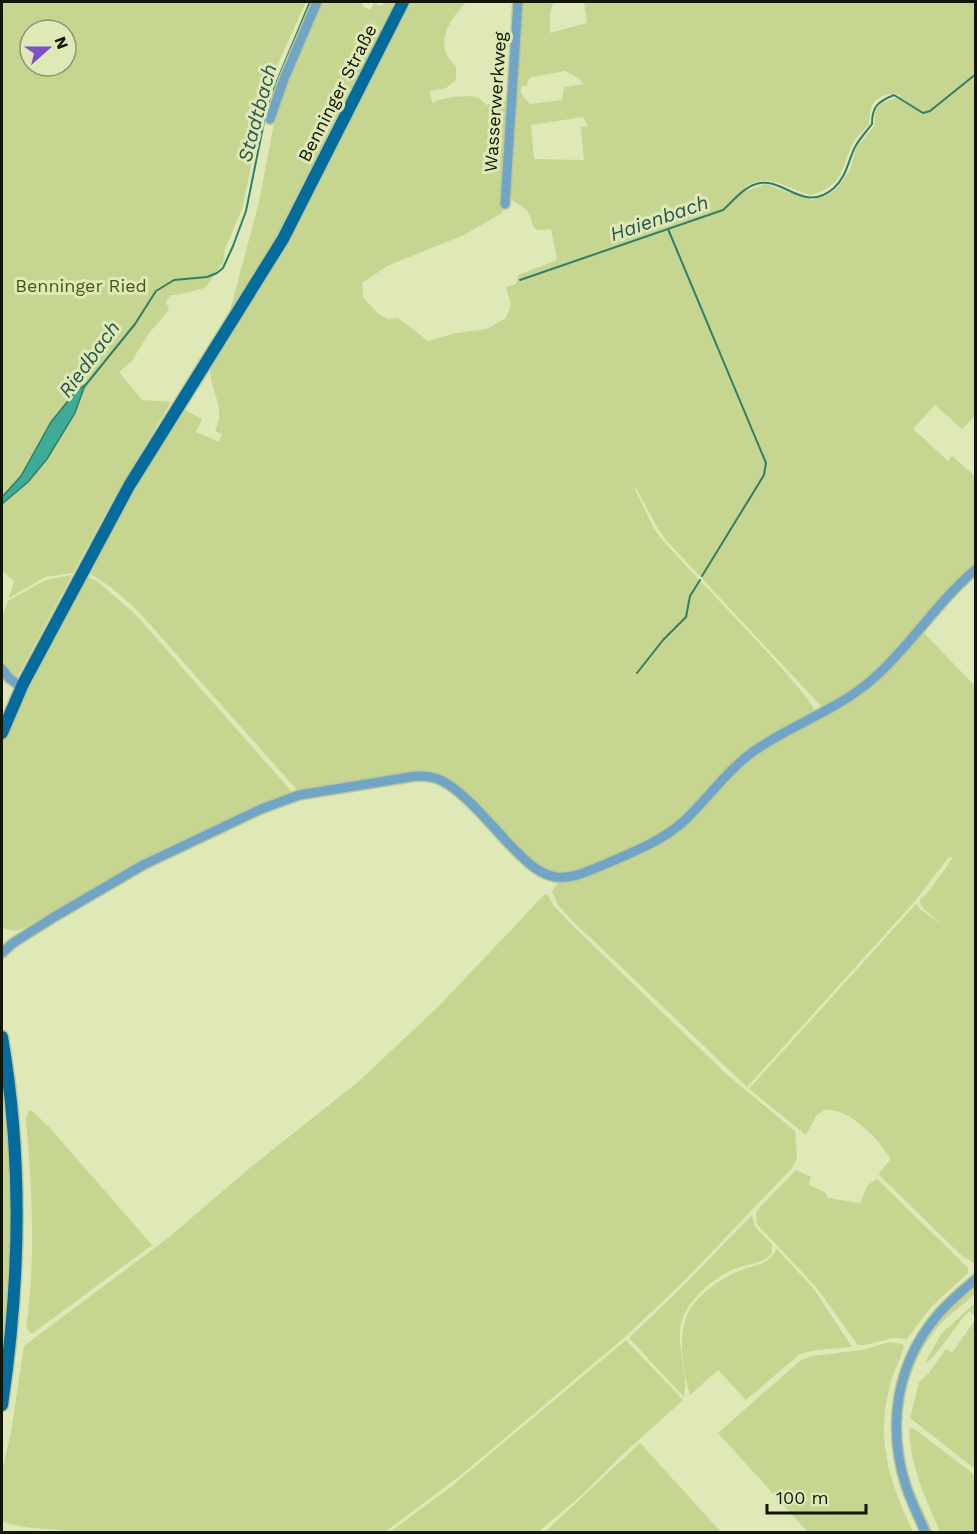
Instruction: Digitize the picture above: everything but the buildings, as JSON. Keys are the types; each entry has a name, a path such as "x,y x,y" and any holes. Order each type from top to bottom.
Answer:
{"main road":[{"name":"Benninger Straße","path":"2,733 21,687 134,477 268,265 303,201 403,2"},
{"path":"2,1037 12,1110 16,1182 16,1246 13,1319 2,1405"}],"street":[{"path":"270,119 284,79 317,2"},
{"name":"Wasserwerkweg","path":"505,204 518,2"},
{"path":"2,953 13,943 155,858 274,804 316,791 416,776 435,778 457,791 530,865 544,873 559,877 580,874 649,845 680,825 725,776 752,752 836,706 868,683 889,664 942,601 975,568"},
{"path":"2,669 21,687"},
{"path":"2,944 13,943"},
{"path":"925,1533 907,1490 900,1466 896,1432 897,1403 905,1371 922,1335 944,1307 975,1279"}],"green space":[{"name":"Benninger Ried","path":"2,2 306,2 277,66 261,120 242,209 225,249 223,263 205,288 170,295 166,302 169,310 150,332 131,362 119,372 142,400 171,402 112,501 73,573 45,577 9,598 14,581 2,571 2,504 35,474 47,459 80,402 45,433 21,476 2,497"},
{"path":"320,2 361,2 370,10 374,3 381,6 384,2 399,2 283,230 227,322 259,202 275,118 285,87"},
{"path":"408,2 466,2 449,25 444,42 449,58 456,66 456,80 446,88 430,91 432,103 461,97 478,98 486,105 497,101 509,101 502,213 464,235 387,266 362,283 363,297 378,314 388,319 398,318 428,341 456,333 487,329 506,318 511,305 506,287 516,284 518,275 557,260 551,229 537,230 534,228 529,214 509,197 521,2 560,2 553,3 550,13 550,33 587,23 584,2 975,2 975,416 962,429 935,405 913,429 948,461 952,456 975,476 975,564 948,591 885,663 849,692 822,707 667,541 636,488 654,529 661,538 771,657 809,701 815,712 785,729 661,835 591,867 559,875 541,869 436,775 298,791 137,610 111,587 89,573 149,461 183,409 202,419 196,432 219,442 222,434 215,431 219,414 210,367 288,237","holes":["565,71 580,79 584,84 564,87 562,100 530,104 521,93 522,86 527,86 528,80 532,77","894,93 901,96 882,103 876,109 874,126 856,148 850,170 838,187 829,194 812,200 765,184 746,191 745,187 762,181 777,183 810,195 829,187 839,176 855,140 869,125 872,107 881,97","583,117 588,126 581,127 584,160 534,159 531,125"]},
{"path":"72,575 19,674 16,678 11,677 2,664 2,617 8,601 46,580"},
{"path":"85,576 97,581 136,615 292,792 24,928 17,931 2,928 2,746 16,705"},
{"path":"921,630 975,686 975,1264 962,1256 880,1176 879,1174 890,1158 862,1125 843,1113 824,1110 816,1116 806,1135 749,1089 916,904 941,924 921,906 920,899 926,895 953,858 949,857 915,901 747,1087 573,921 558,905 552,891 559,882 652,847 751,758 837,709"},
{"path":"545,894 571,924 724,1072 795,1131 797,1158 792,1168 685,1280 625,1337 461,1475 385,1532 70,1532 18,1526 2,1521 2,1471 11,1432 24,1346 168,1238 251,1167 358,1082 438,1007"},
{"path":"2,1073 10,1182 11,1254 7,1326 2,1362"},
{"path":"31,1110 49,1127 152,1245 33,1333 30,1333 26,1327 31,1277 32,1224 26,1120"},
{"path":"796,1170 811,1177 809,1185 825,1192 828,1198 860,1203 868,1185 877,1179 968,1268 968,1273 931,1307 907,1339 893,1338 858,1345 816,1287 757,1224 756,1213 759,1208"},
{"path":"752,1215 755,1227 772,1244 772,1253 764,1259 734,1269 718,1278 709,1284 688,1307 680,1333 685,1380 684,1397 629,1338"},
{"path":"776,1248 813,1288 852,1347 816,1350 800,1354 746,1400 718,1370 690,1395 682,1349 683,1330 688,1313 699,1298 723,1279 761,1264 771,1258"},
{"path":"975,1286 975,1294 941,1323 927,1342 918,1358 906,1392 902,1428 903,1446 911,1482 933,1532 929,1532 911,1490 903,1464 900,1427 904,1390 916,1355 925,1339 945,1314"},
{"path":"975,1303 975,1316 969,1311 936,1354 925,1363 941,1334"},
{"path":"975,1320 975,1469 910,1418 919,1382 928,1374 946,1349 952,1353"},
{"path":"626,1340 683,1400 583,1494 538,1532 390,1532 452,1486"},
{"path":"890,1342 904,1346 891,1380 886,1406 884,1425 887,1461 913,1532 808,1532 718,1433 800,1361 812,1356 862,1350"},
{"path":"913,1428 975,1475 975,1532 940,1532 916,1470 909,1429"},
{"path":"640,1443 721,1532 545,1532"}],"water":[{"path":"85,385 75,413 47,459 28,482 2,504 2,497 21,476 51,422 76,391"}],"waterway":[{"name":"Riedbach","path":"84,387 135,324 156,291 174,280 207,277 223,268 246,211 264,122 275,86 310,2"},
{"name":"Haienbach","path":"520,280 723,210 742,192 756,184 775,185 813,198 823,195 834,188 842,178 855,147 872,124 874,109 883,100 894,95 923,113 930,111 976,74"},
{"path":"668,229 766,463 764,475 702,576"},
{"path":"637,673 663,640 686,617 690,596 700,580"}],"water label":[{"name":"Stadtbach","path":"257,113"}]}
